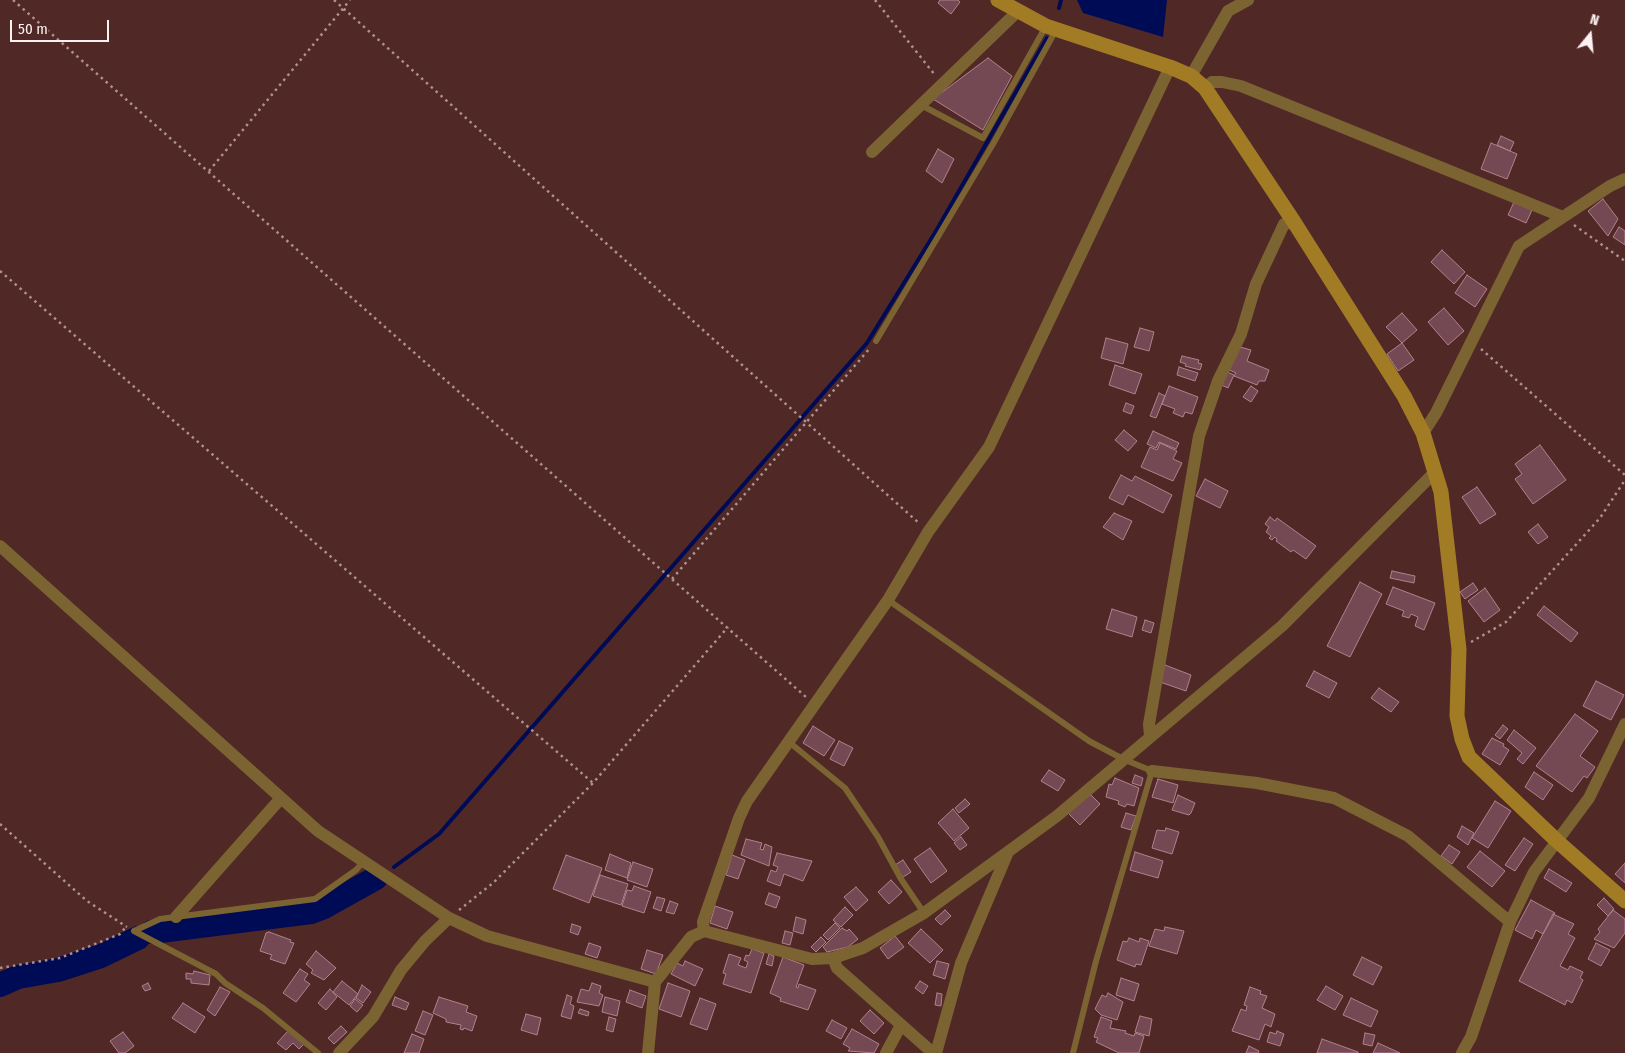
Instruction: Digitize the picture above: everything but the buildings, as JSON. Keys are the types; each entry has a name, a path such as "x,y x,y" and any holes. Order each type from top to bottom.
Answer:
{"street":[{"path":"998,0 1017,12 1051,28 1170,67 1191,76 1205,88 1294,222 1404,396 1423,434 1441,492 1458,650 1457,716 1462,739 1469,757 1557,841 1625,901"},
{"path":"1191,76 1228,12 1248,0"},
{"path":"872,152 1017,12"},
{"path":"704,931 703,922 739,818 748,801 888,600 928,532 988,447 1170,67"},
{"path":"1205,88 1212,82 1241,86 1563,217"},
{"path":"1423,434 1436,413 1519,246 1610,186 1625,179"},
{"path":"1150,736 1149,724 1199,436 1218,381 1241,334 1256,284 1284,224 1294,222"},
{"path":"648,1053 655,982 691,937 704,931 812,959 834,958 863,948 924,913 1057,816 1282,626 1436,471"},
{"path":"0,546 318,831 449,918 487,936 655,982"},
{"path":"1462,1053 1470,1037 1510,922 1534,872 1589,798 1625,724"},
{"path":"1152,771 1257,782 1334,798 1408,836 1510,922"},
{"path":"176,917 281,798"},
{"path":"834,958 837,968 935,1053 961,963 1008,852"},
{"path":"339,1053 373,1017 401,970 449,918"},
{"path":"886,1053 901,1025"}],"lane":[{"path":"921,104 983,138 1051,28"},
{"path":"876,341 993,144 1051,28"},
{"path":"888,600 1089,741 1123,759 1152,771 1096,961 1074,1053"},
{"path":"789,742 845,788 878,837 900,879 924,913"},
{"path":"134,931 160,919 316,899 356,870 364,861"},
{"path":"134,931 216,974 225,983 263,1008 318,1053"}],"path":[{"path":"14,0 728,627 814,705"},
{"path":"334,0 928,532"},
{"path":"209,171 350,0"},
{"path":"874,0 942,84"},
{"path":"1563,217 1625,261"},
{"path":"0,271 593,783"},
{"path":"1471,340 1625,474"},
{"path":"672,578 876,341"},
{"path":"1458,650 1506,622 1600,518 1625,480"},
{"path":"449,918 493,883 593,783 728,627"},
{"path":"0,824 87,901 134,931"},
{"path":"0,968 60,958 120,934 126,927"}],"shaded area":[{"path":"1077,0 1167,0 1163,37 1083,13"}],"waterway":[{"path":"1059,8 1061,0"},
{"path":"394,867 439,834 867,343 936,231 1047,38"},
{"path":"152,932 311,912 324,907 376,878"},
{"path":"0,985 18,977 58,970 101,956 138,938"}]}
